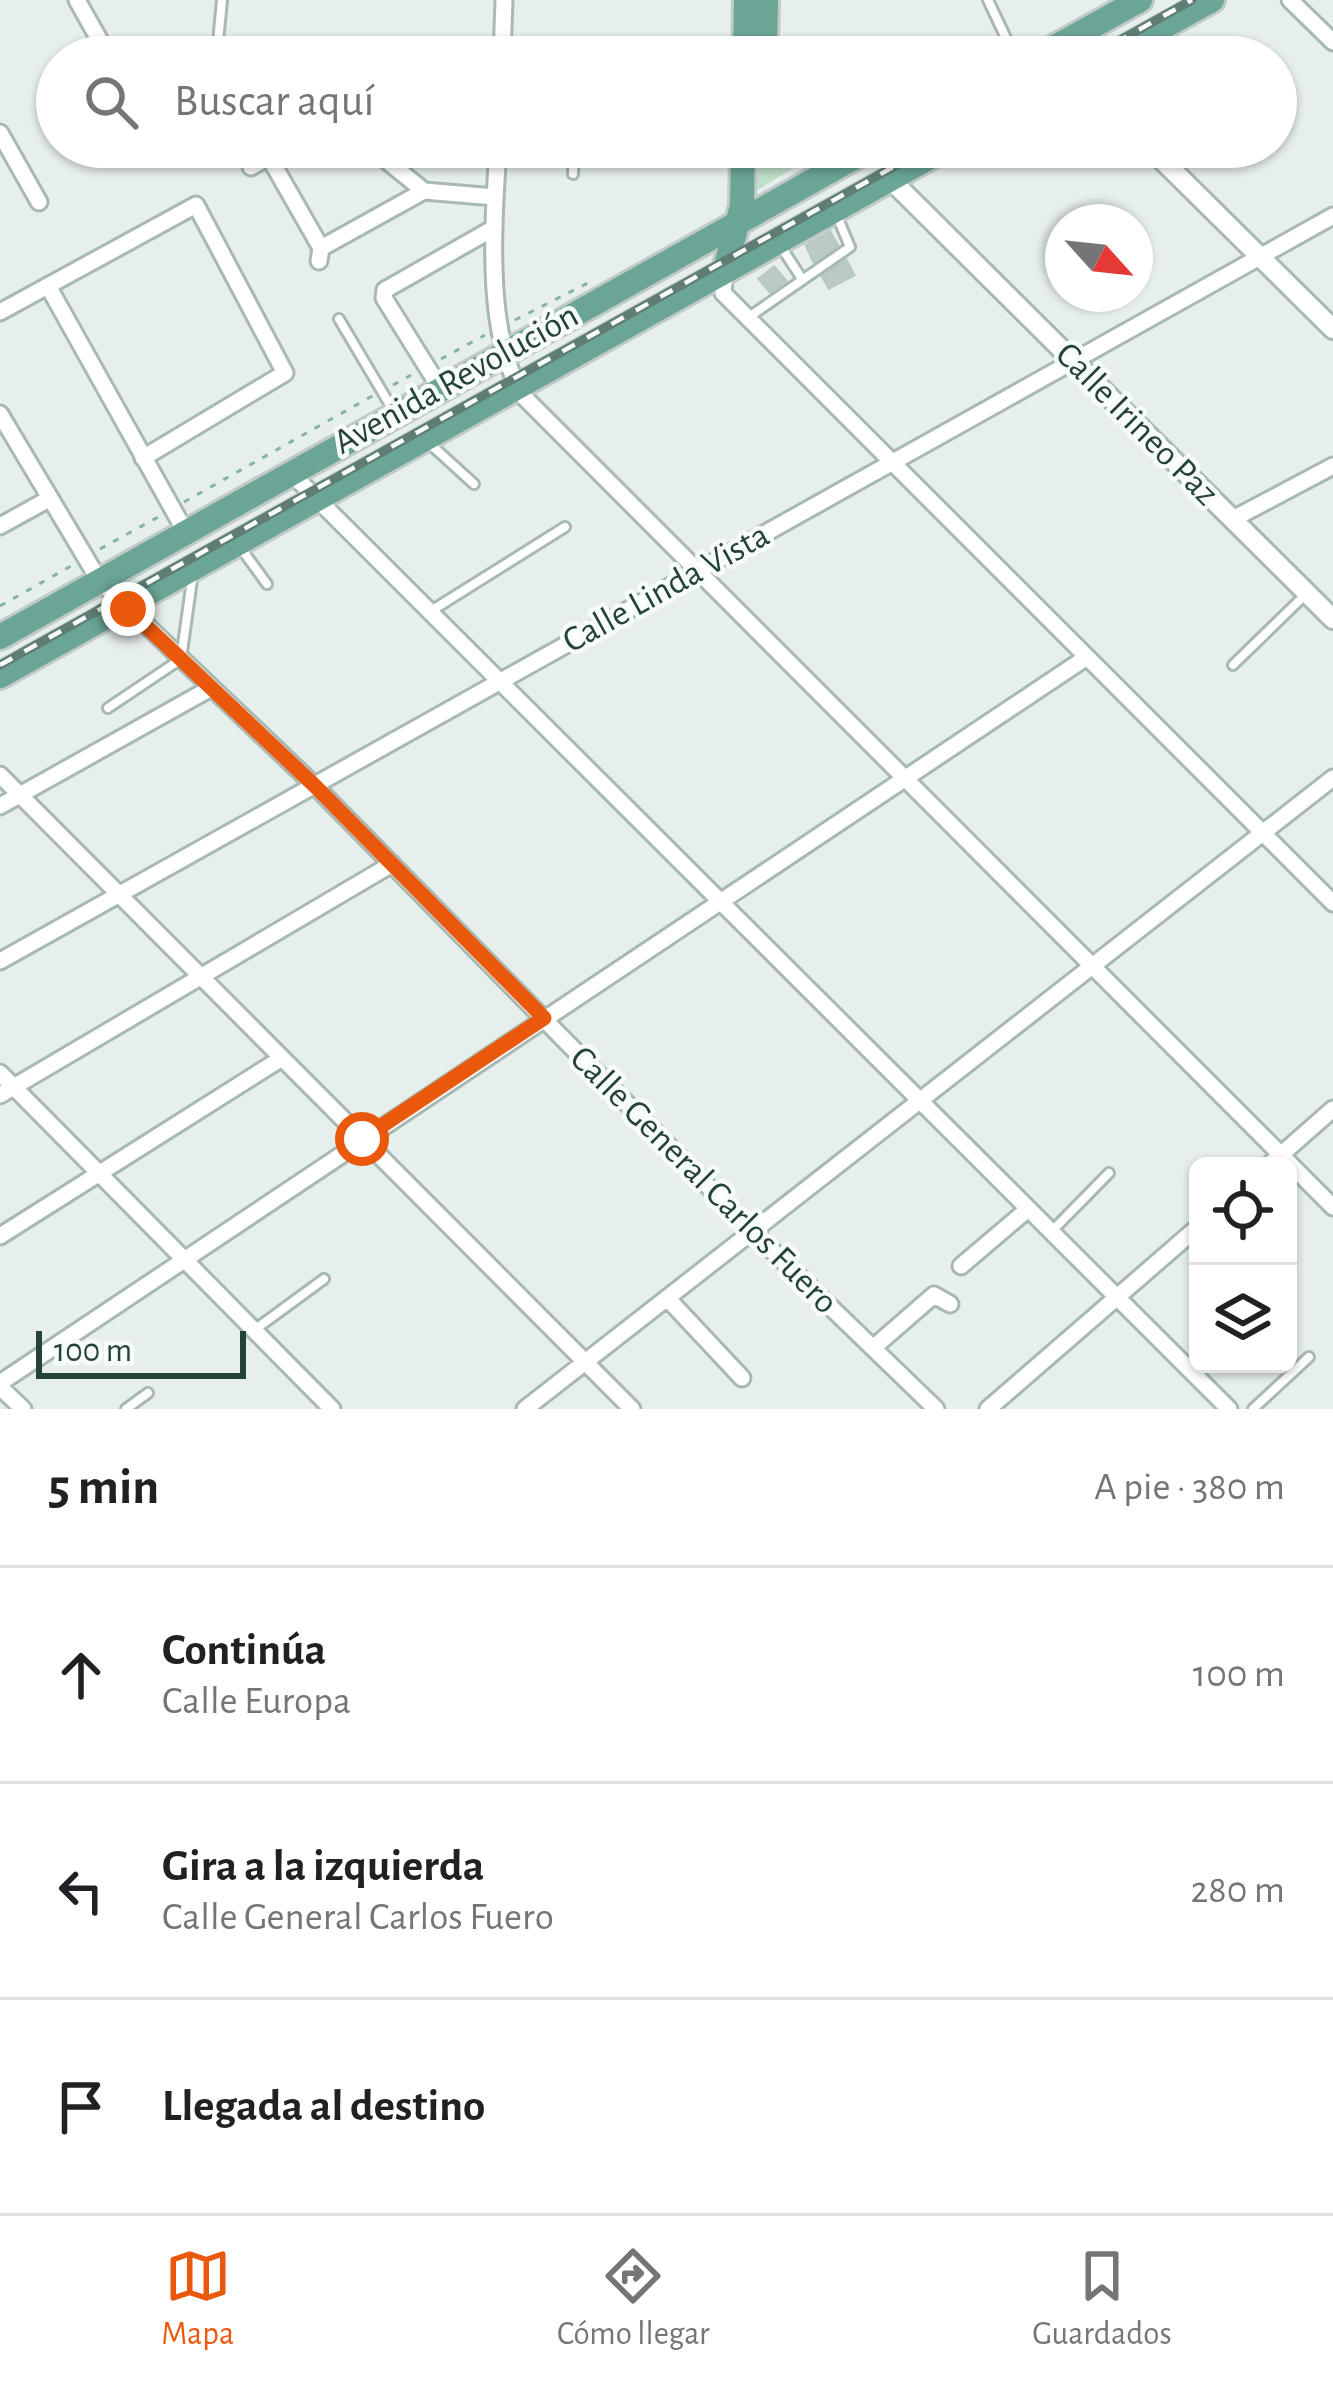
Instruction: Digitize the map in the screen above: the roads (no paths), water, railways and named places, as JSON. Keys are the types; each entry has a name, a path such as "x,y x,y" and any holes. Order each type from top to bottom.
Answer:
{"main road":[{"path":"745,36 746,0"},
{"path":"765,36 766,0"},
{"path":"1081,36 1140,0"},
{"path":"1147,36 1212,0"},
{"path":"725,269 740,218 742,168"},
{"name":"Avenida Revolución","path":"0,637 396,414 432,377 831,168"},
{"path":"881,168 890,179"},
{"name":"Avenida Revolución","path":"0,676 910,168"}],"street":[{"path":"77,0 98,36"},
{"path":"503,36 504,0"},
{"path":"1290,0 1333,42"},
{"path":"0,133 39,202"},
{"path":"275,168 320,254 424,191"},
{"path":"396,168 424,191 495,197"},
{"path":"497,168 494,228 504,339 517,387 1091,966 1270,1157"},
{"path":"1170,168 1333,329"},
{"name":"Calle Irineo Paz","path":"890,179 1333,619"},
{"path":"0,312 196,205 285,373 143,458"},
{"name":"Calle Linda Vista","path":"0,962 1333,216"},
{"path":"432,377 384,298 385,290 494,228"},
{"path":"725,269 723,293 1333,902"},
{"path":"48,286 185,531"},
{"name":"Calle General Carlos Fuero","path":"0,414 47,500 99,580 314,785 753,1232 936,1409"},
{"path":"1233,519 1333,466"},
{"path":"290,472 1229,1409"},
{"path":"0,526 47,500"},
{"path":"23,1409 0,1385 544,1018 725,904 903,777 1087,657"},
{"path":"0,806 211,688"},
{"path":"0,775 632,1409"},
{"path":"525,1409 1333,778"},
{"path":"7,1091 392,864"},
{"path":"0,1236 282,1058"},
{"path":"0,1073 7,1091 98,1175 332,1409"},
{"path":"1279,1157 1333,1109"},
{"path":"1297,1179 1333,1208"},
{"path":"961,1267 1028,1209"},
{"path":"988,1409 1189,1235"},
{"path":"873,1348 935,1294 950,1304"},
{"path":"668,1299 742,1378"}],"lane":[{"path":"219,36 222,0"},
{"path":"988,0 1006,36"},
{"path":"573,168 573,174"},
{"path":"748,318 852,245 833,212"},
{"path":"777,241 802,279"},
{"path":"339,319 396,414"},
{"path":"423,438 474,484"},
{"path":"430,612 565,527"},
{"path":"236,541 267,584"},
{"path":"108,708 181,659 193,566"},
{"path":"1233,665 1307,593"},
{"path":"1052,1232 1109,1173"},
{"path":"253,1331 324,1279"},
{"path":"1252,1409 1309,1357"},
{"path":"125,1409 148,1393"}],"railway":[{"path":"1128,36 1192,0"},
{"path":"0,665 891,168"}]}
